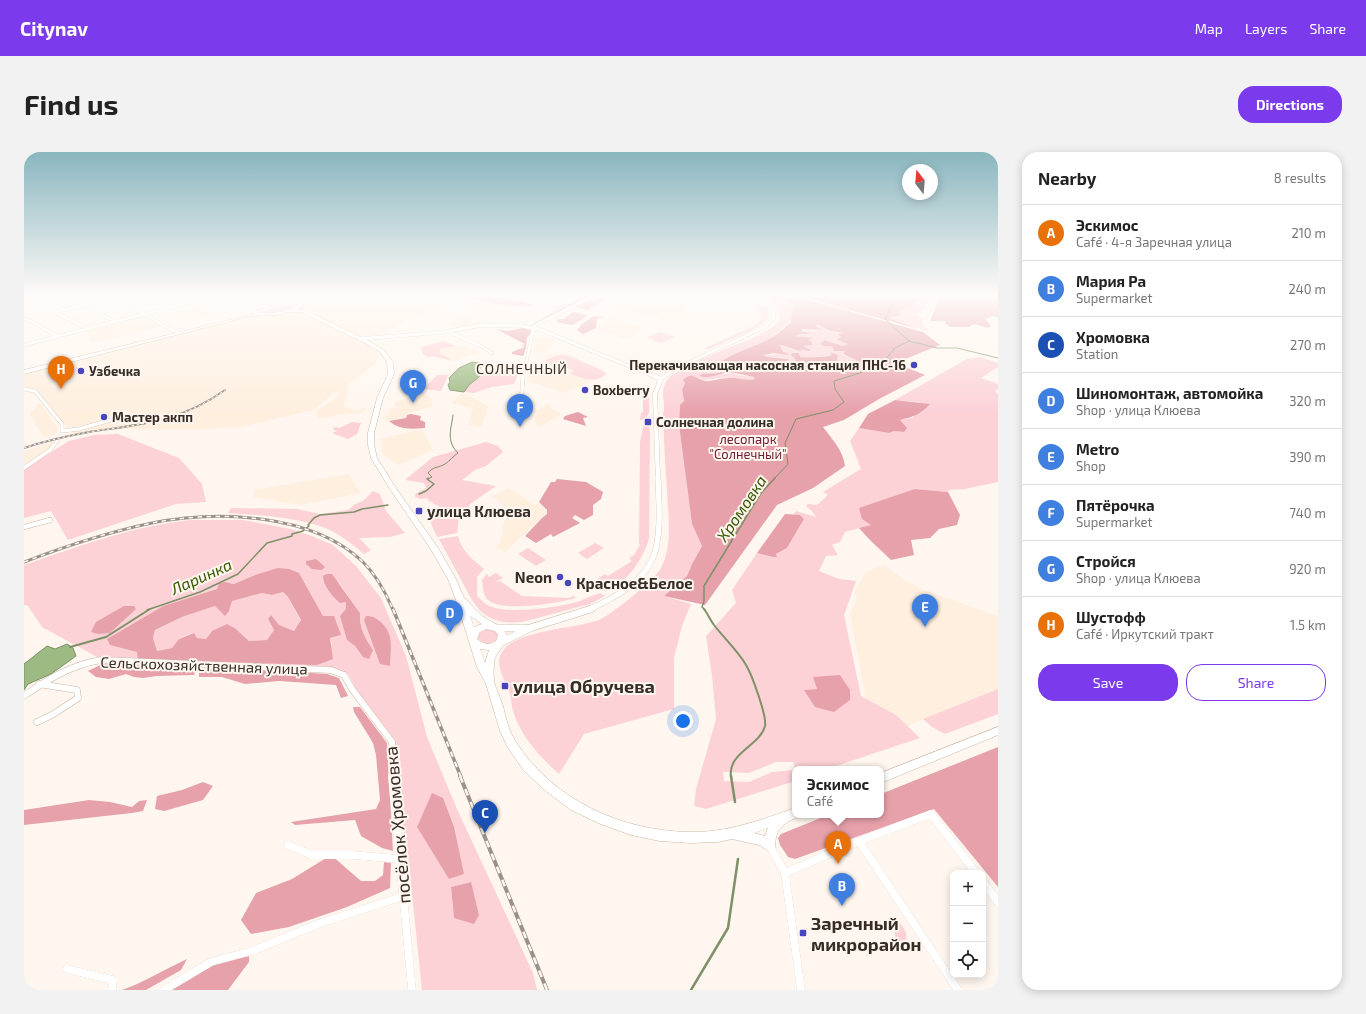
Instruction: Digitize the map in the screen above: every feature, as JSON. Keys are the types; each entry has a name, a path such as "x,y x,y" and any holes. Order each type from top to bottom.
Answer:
{"main road":[{"path":"24,372 167,335"},
{"path":"352,335 378,349 387,359 387,380 371,433 371,445 374,458 388,482 436,550 459,595 473,614 495,627 503,635 500,643 492,651 489,658 490,682"},
{"path":"459,595 473,640 512,744 538,777 569,803 606,820 660,836 692,838 731,834 792,814"},
{"path":"473,640 474,633 478,628 485,626 495,627"},
{"path":"473,640 479,646 486,648 494,647 500,643"},
{"path":"884,777 998,731"},
{"path":"770,846 772,830 783,817"},
{"path":"731,834 761,840 770,846"}],"street":[{"path":"24,345 60,335"},
{"path":"360,339 409,335"},
{"path":"456,335 483,345 491,350 492,353"},
{"path":"520,420 523,377 532,335"},
{"path":"552,335 661,379"},
{"path":"500,643 530,628 587,612 615,598 641,576 652,560 658,533 656,394 661,379 677,368 748,335"},
{"path":"24,389 35,391 62,424 62,431 58,440 50,450 24,468"},
{"path":"62,431 79,429 110,420"},
{"path":"24,527 50,520"},
{"path":"495,627 530,628"},
{"name":"Сельскохозяйственная улица","path":"24,696 39,684 67,669 85,662 101,660 332,670 344,675"},
{"name":"посёлок Хромовка","path":"344,675 352,689 392,742 392,771 399,859 404,896 412,990"},
{"path":"37,722 52,715 78,698 77,690 39,684"},
{"path":"784,872 859,841 931,814 974,870"},
{"path":"859,841 958,990"},
{"path":"288,845 312,855 353,855 399,859"},
{"path":"770,846 784,872 801,990"},
{"path":"986,886 998,902"},
{"path":"164,990 211,962 252,951 318,924 404,896"},
{"path":"67,969 112,980 112,990"}],"shaded area":[{"path":"90,335 126,335 93,343 88,339 92,337"},
{"path":"176,335 347,335 378,352 376,354 380,354 376,363 349,384 344,406 356,411 366,407 365,411 356,414 346,413 320,419 314,412 331,402 339,394 337,391 313,410 240,427 195,430 112,429 73,434 37,390 24,388 24,374"},
{"path":"355,335 381,335 381,337 361,338"},
{"path":"614,335 635,335 625,339"},
{"path":"652,335 670,335 675,337 661,343 647,337"},
{"path":"734,335 741,335 707,350 705,348"},
{"path":"759,335 774,335 769,339 719,363 720,373 703,374 725,374 729,372 754,377 756,379 750,381 729,377 703,380 700,378 685,383 682,390 684,401 680,405 679,425 692,524 702,546 687,576 664,596 691,604 682,626 674,658 674,709 584,734 559,774 532,746 516,720 510,694 500,670 500,656 506,647 529,636 588,623 605,617 633,596 651,580 661,568 665,559 669,529 663,414 663,393 665,384 675,373 685,367"},
{"path":"840,335 841,337 838,340 849,344 843,346 824,340 820,344 832,346 834,351 846,351 843,355 856,360 858,363 847,363 847,365 842,364 832,355 805,358 792,356 797,363 782,363 789,358 768,357 763,354 780,354 783,352 780,345 787,345 791,349 797,351 798,349 810,349 803,346 806,345 807,340 814,338 794,336"},
{"path":"535,338 555,339 546,352 541,353 533,352"},
{"path":"443,341 453,346 464,346 479,353 452,361 433,357 429,358 422,354 421,347"},
{"path":"443,341 456,346 439,349 441,354 451,359 430,357 423,354 421,347"},
{"path":"565,353 573,354 570,355 603,370 606,374 605,376 564,393 527,381 527,374 530,369 540,365 546,355"},
{"path":"558,355 569,356 603,371 606,374 598,379 578,377 569,373 574,371 557,363 551,365 546,362 546,360"},
{"path":"980,357 998,363 998,367 981,378 998,384 998,389 995,391 998,394 998,482 965,489 949,490 948,492 915,489 871,525 845,532 840,542 832,545 838,555 826,556 819,571 839,579 856,581 844,615 861,696 896,715 920,738 836,766 795,766 793,762 776,762 749,773 723,772 724,781 749,782 772,772 792,770 792,782 706,809 694,806 696,789 716,719 706,636 736,603 732,590 757,553 773,557 777,556 776,554 787,548 804,519 800,515 793,515 796,511 816,517 806,506 808,504 817,505 828,495 823,492 861,469 850,441 859,428 889,433 894,431 904,432 899,420 913,418 920,402 895,400 967,359","holes":["814,677 834,712 804,690 817,689"]},
{"path":"472,362 480,363 481,365 479,372 481,374 478,378 470,384 464,392 450,390 448,385 450,382 449,378 459,368"},
{"path":"508,369 519,372 514,384 492,387 474,393 464,392 470,384 478,378 480,371 489,370 491,372 499,372"},
{"path":"437,375 448,375 441,391 423,389"},
{"path":"423,392 433,400 432,406 408,414 406,418 385,421 386,414 389,414 390,408 397,407 395,402"},
{"path":"461,394 467,394 488,407 481,427 468,425 473,408 451,403"},
{"path":"641,395 649,395 649,412 646,419 640,420 641,413 643,412 643,396"},
{"path":"38,404 41,404 57,428 59,428 56,434 44,438 37,426 35,427 35,421 30,414"},
{"path":"547,404 551,406 550,408 562,414 539,427 534,417 538,414 535,412"},
{"path":"642,421 648,421 650,430 649,539 643,555 629,575 610,591 602,590 592,583 605,574 608,576 632,561 629,558 634,555 640,545 640,442 644,422"},
{"path":"352,422 361,423 357,434 348,439 334,434 333,432 337,431 333,429 335,427 339,428"},
{"path":"422,429 433,450 399,465 383,454 381,439"},
{"path":"118,434 179,458 202,484 206,502 176,504 68,540 51,511 24,518 24,469 69,441 94,435"},
{"path":"486,442 498,446 503,452 486,466 475,470 462,480 496,486 470,504 466,512 462,512 459,517 457,533 437,537 430,521 442,508 429,501 427,498 421,499 415,497 415,494 426,488 424,483 405,480 433,457"},
{"path":"53,443 50,448 24,467 24,451"},
{"path":"349,474 361,493 301,505 254,497 254,490"},
{"path":"509,488 535,505 538,502 547,513 505,552 495,547 500,542 507,509 492,496"},
{"path":"373,491 380,494 386,511 405,533 390,537 359,538 371,550 364,554 338,535 320,526 286,518 228,513 231,508 297,509 320,514 348,510 355,504 363,501"},
{"path":"191,520 243,520 291,529 333,545 356,566 381,598 406,656 427,737 457,809 533,973 537,990 422,990 407,846 400,813 395,740 356,689 349,675 335,668 99,658 42,627 28,606 24,605 24,565 106,538 169,523","holes":["299,573 323,616 341,635 330,638 332,645 236,662 139,659 137,652 108,639 163,606 217,589 225,582 234,584 255,575","338,581 360,613 360,623 363,633 373,650 363,657 355,646 347,640 346,602","470,882 479,915 454,918 451,887"]},
{"path":"458,536 465,550 484,569 477,577 477,596 484,603 490,606 511,610 536,609 580,601 600,593 605,596 590,604 522,622 507,622 493,619 482,612 472,600 439,539"},
{"path":"595,543 604,548 587,559 578,553"},
{"path":"528,548 546,560 536,566 518,554"},
{"path":"884,565 903,579 924,590 998,616 998,689 907,726 896,715 866,699 850,614 857,599 854,593 866,572"},
{"path":"496,573 503,578 495,582 500,581 522,596 568,598 574,596 576,598 529,606 493,603 485,596 482,580 487,574 489,577"},
{"path":"283,592 288,597 301,621 294,631 278,625 271,615 268,619 274,630 267,640 249,641 236,629 212,631 206,639 197,638 193,633 180,638 172,648 157,651 153,638 155,630 182,617 215,606 229,611 231,601 262,593 272,595"},
{"path":"487,628 494,629 498,633 497,640 488,644 479,641 477,636 480,631"},
{"path":"67,644 73,648 76,656 51,674 28,684 24,690 24,664 47,646 55,649"},
{"path":"998,689 998,714 945,734 932,727 923,719"},
{"path":"890,917 900,923 905,930 907,937 904,944 898,946"}],"green space":[{"path":"508,335 529,335 527,337 526,348 523,356 512,354 512,352 525,347 522,346 525,344"},
{"name":"лесопарк \"Солнечный\"","path":"775,335 797,335 795,336 814,338 808,340 811,341 812,345 803,346 811,350 808,351 799,349 802,351 799,351 780,345 783,352 789,354 788,355 775,353 763,355 768,357 789,359 783,363 797,363 791,355 792,353 799,353 800,357 811,357 832,355 830,352 838,355 837,360 842,364 847,365 847,363 858,363 856,360 843,354 846,351 834,351 832,346 824,346 820,344 824,340 843,346 848,344 837,340 841,337 839,335 927,335 940,345 895,363 925,375 879,399 844,420 823,427 840,450 845,466 813,488 777,505 705,605 664,596 687,576 702,546 692,524 679,425 680,405 684,401 682,390 685,383 683,380 688,376 705,381 727,378 748,380 755,379 754,377 728,372 711,377 699,376 703,374 720,373 717,367 720,363 732,355 764,342"},
{"path":"895,400 930,404 916,415 900,420 907,428 904,432 894,431 889,433 859,428 868,414"},
{"path":"578,412 588,417 583,418 586,426 563,419 565,416"},
{"path":"411,414 421,416 420,420 425,422 425,428 410,429 397,426 389,421 406,418 407,415"},
{"path":"557,479 586,482 603,492 601,499 593,505 593,515 584,520 575,515 572,518 580,523 553,537 551,534 536,543 525,536 547,514 547,510 539,502 551,482 555,482"},
{"path":"915,489 948,492 960,515 957,525 939,529 930,538 911,540 914,555 891,560 859,528 871,525 862,519 859,508"},
{"path":"785,514 800,515 804,519 787,548 776,554 777,557 757,553"},
{"path":"316,559 325,567 322,570 312,569 306,564 306,561"},
{"path":"278,568 289,569 299,573 323,616 334,616 341,635 330,638 333,659 317,665 138,659 137,652 110,645 107,639 163,606 217,589 219,583 225,582 234,584 255,575","holes":["283,592 288,597 301,620 294,631 279,625 271,615 268,619 274,630 267,640 249,641 236,629 227,624 212,631 206,639 197,638 194,633 179,639 172,648 157,651 153,638 155,630 182,617 215,606 225,616 229,611 232,601 262,593 272,595"]},
{"path":"332,574 360,613 360,623 363,633 373,650 369,659 363,657 355,646 347,640 340,616 346,609 346,602 340,603 329,591 323,580 323,576"},
{"path":"124,606 134,606 136,609 110,633 98,634 91,632 96,622"},
{"path":"366,616 374,617 381,622 389,633 391,644 390,666 380,664 364,620"},
{"path":"109,663 198,667 194,675 143,678 126,674 109,679 96,677 88,671 102,664"},
{"path":"199,669 244,669 327,674 339,678 348,696 341,698 336,685 279,681 245,684 222,677 199,677"},
{"path":"840,675 850,690 850,700 834,712 815,707 804,690 817,689 813,677"},
{"path":"353,707 360,707 387,743 393,851 382,848 361,836 355,820 295,825 291,822 376,809 380,800 376,755 373,743 354,712"},
{"path":"998,747 998,887 986,872 986,870 984,870 934,809 795,859 788,857 780,845 778,838 781,834 821,818 884,818 884,793"},
{"path":"203,782 213,786 203,800 164,811 155,809 157,796 182,790"},
{"path":"432,793 443,798 454,827 464,874 449,879 417,827"},
{"path":"89,800 110,802 132,807 139,801 147,800 143,811 24,825 24,810"},
{"path":"331,855 361,881 375,881 383,875 384,862 391,863 390,888 347,907 289,927 251,934 241,920 256,893 292,879"},
{"path":"471,882 479,915 474,924 454,918 451,887"},
{"path":"249,956 249,962 228,990 170,990 201,971 220,962"},
{"path":"187,959 181,970 146,990 122,990 139,983"}],"waterway":[{"name":"Хромовка","path":"903,335 909,341"},
{"name":"Хромовка","path":"774,479 788,464 785,443 796,419 833,410 844,402 835,389 834,381 860,373 883,362 895,348 909,341"},
{"path":"909,341 937,348 957,348 998,358"},
{"name":"Ларинка","path":"428,479 432,477 428,473 430,471 445,464 458,453 454,449 450,435 453,415"},
{"name":"Ларинка","path":"419,494 426,491 434,484 427,479 428,478"},
{"name":"Хромовка","path":"704,609 702,607 704,601 704,586 761,493 775,478"},
{"name":"Ларинка","path":"147,610 200,592 238,574 267,543 292,536 292,534 303,531 309,526 308,525 314,518 320,515 354,512 362,509 388,505"},
{"name":"Ларинка","path":"70,647 106,637 150,609"},
{"name":"Хромовка","path":"704,609 714,625 746,665 752,677 764,714 765,726 762,733 734,762 731,769 731,776"},
{"name":"Хромовка","path":"731,776 735,802"},
{"name":"Хромовка","path":"691,990 728,928 738,859"}],"railway":[{"path":"24,448 73,435 160,420 192,409 225,390"},
{"path":"24,562 87,540 152,523 205,517 263,519 318,533 342,546 363,562 376,578 393,610"},
{"path":"393,609 461,777"},
{"path":"460,776 547,990"}],"place":[{"name":"Перекачивающая насосная станция ПНС-16","path":"914,365"},
{"name":"Узбечка","path":"81,371"},
{"name":"Шустофф","path":"61,389"},
{"name":"Boxberry","path":"585,390"},
{"name":"Стройся","path":"413,403"},
{"name":"Мастер акпп","path":"104,417"},
{"name":"Солнечная долина","path":"648,422"},
{"name":"Пятёрочка","path":"520,427"},
{"name":"улица Клюева","path":"419,511"},
{"name":"Neon","path":"560,577"},
{"name":"Красное&Белое","path":"568,583"},
{"name":"Metro","path":"925,627"},
{"name":"Шиномонтаж, автомойка","path":"450,633"},
{"name":"улица Обручева","path":"505,686"},
{"name":"Хромовка","path":"485,833"},
{"name":"Эскимос","path":"838,864"},
{"name":"Мария Ра","path":"842,906"},
{"name":"Заречный микрорайон","path":"803,933"}],"district":[{"name":"СОЛНЕЧНЫЙ","path":"522,368"}]}
